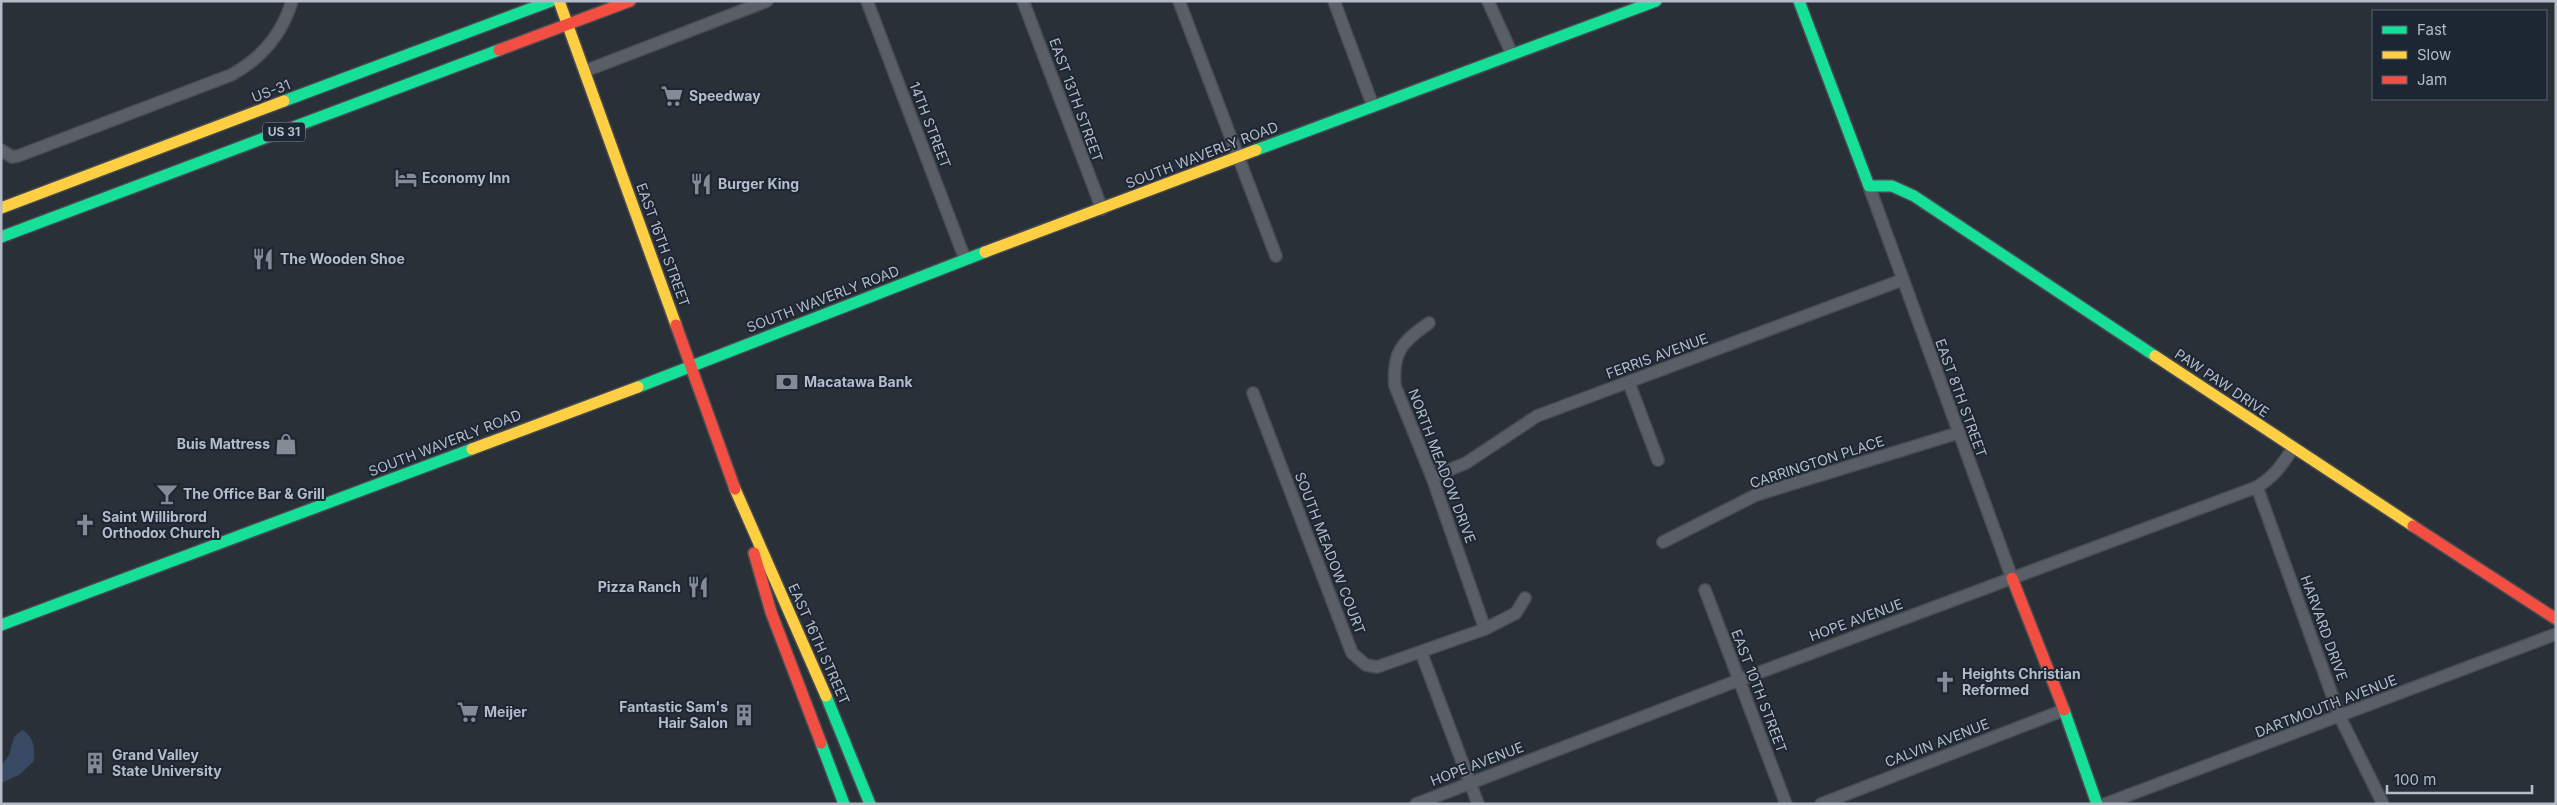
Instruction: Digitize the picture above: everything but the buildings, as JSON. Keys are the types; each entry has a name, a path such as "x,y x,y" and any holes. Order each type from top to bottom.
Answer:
{"main road":[{"name":"US-31","path":"1,208 551,1"},
{"name":"EAST 16TH STREET","path":"559,1 738,498 771,612 844,804"},
{"name":"US 31","path":"1,237 630,1"},
{"name":"SOUTH WAVERLY ROAD","path":"1,624 691,367 965,259 1656,1"},
{"name":"EAST 8TH STREET","path":"1799,1 1869,186"},
{"path":"279,134 275,121 285,101"},
{"name":"PAW PAW DRIVE","path":"1869,186 1884,183 1895,185 1914,196 2293,448 2556,619"},
{"name":"EAST 16TH STREET","path":"738,498 851,753 870,804"},
{"name":"EAST 8TH STREET","path":"2012,578 2064,710 2097,804"}],"street":[{"path":"1,150 12,157 18,156 231,75 244,68 268,47 278,33 292,1"},
{"path":"585,71 767,1"},
{"name":"14TH STREET","path":"868,1 965,259"},
{"name":"EAST 13TH STREET","path":"1023,1 1102,209"},
{"path":"1179,1 1276,256"},
{"path":"1334,1 1373,106"},
{"path":"1488,1 1512,54"},
{"name":"EAST 8TH STREET","path":"1869,186 2012,578"},
{"name":"FERRIS AVENUE","path":"1432,477 1466,463 1537,416 1902,280"},
{"name":"NORTH MEADOW DRIVE","path":"1429,323 1404,342 1395,360 1396,386 1432,477 1485,629"},
{"path":"1629,383 1658,460"},
{"name":"SOUTH MEADOW COURT","path":"1254,393 1352,653 1366,665 1377,667 1485,629 1516,613 1525,598"},
{"name":"CARRINGTON PLACE","path":"1663,542 1756,496 1958,433"},
{"name":"HOPE AVENUE","path":"1416,804 1739,680 2257,487 2276,474 2293,448"},
{"name":"HARVARD DRIVE","path":"2257,487 2340,717 2383,804"},
{"name":"EAST 10TH STREET","path":"1705,590 1786,804"},
{"name":"DARTMOUTH AVENUE","path":"2105,804 2556,634"},
{"path":"1421,652 1478,804"},
{"name":"CALVIN AVENUE","path":"1821,804 2064,710"}],"water":[{"path":"22,730 33,743 34,761 19,775 1,783 1,766 9,755 14,737"}],"traffic: fast":[{"path":"284,101 551,1"},
{"path":"1256,150 1656,1"},
{"path":"1799,1 1869,186 1892,186 1914,196 2155,356"},
{"path":"1,237 499,50"},
{"path":"638,387 985,252"},
{"path":"1,625 472,449"},
{"path":"826,696 870,804"},
{"path":"2064,710 2097,804"},
{"path":"821,743 844,804"}],"traffic: slow":[{"path":"559,1 676,325"},
{"path":"1,208 284,101"},
{"path":"985,252 1256,150"},
{"path":"2155,356 2413,526"},
{"path":"472,449 638,387"},
{"path":"735,489 826,696"}],"traffic: jam":[{"path":"499,50 630,1"},
{"path":"676,325 735,489"},
{"path":"2413,526 2556,619"},
{"path":"754,553 771,612 821,743"},
{"path":"2012,578 2064,710"}],"place":[{"name":"Speedway","path":"672,96"},
{"name":"Economy Inn","path":"406,178"},
{"name":"Burger King","path":"701,184"},
{"name":"The Wooden Shoe","path":"263,259"},
{"name":"Macatawa Bank","path":"787,382"},
{"name":"Buis Mattress","path":"286,444"},
{"name":"The Office Bar & Grill","path":"167,494"},
{"name":"Saint Willibrord Orthodox Church","path":"85,525"},
{"name":"Pizza Ranch","path":"698,587"},
{"name":"Heights Christian Reformed","path":"1945,682"},
{"name":"Meijer","path":"468,712"},
{"name":"Fantastic Sam's Hair Salon","path":"744,715"},
{"name":"Grand Valley State University","path":"95,763"}]}
